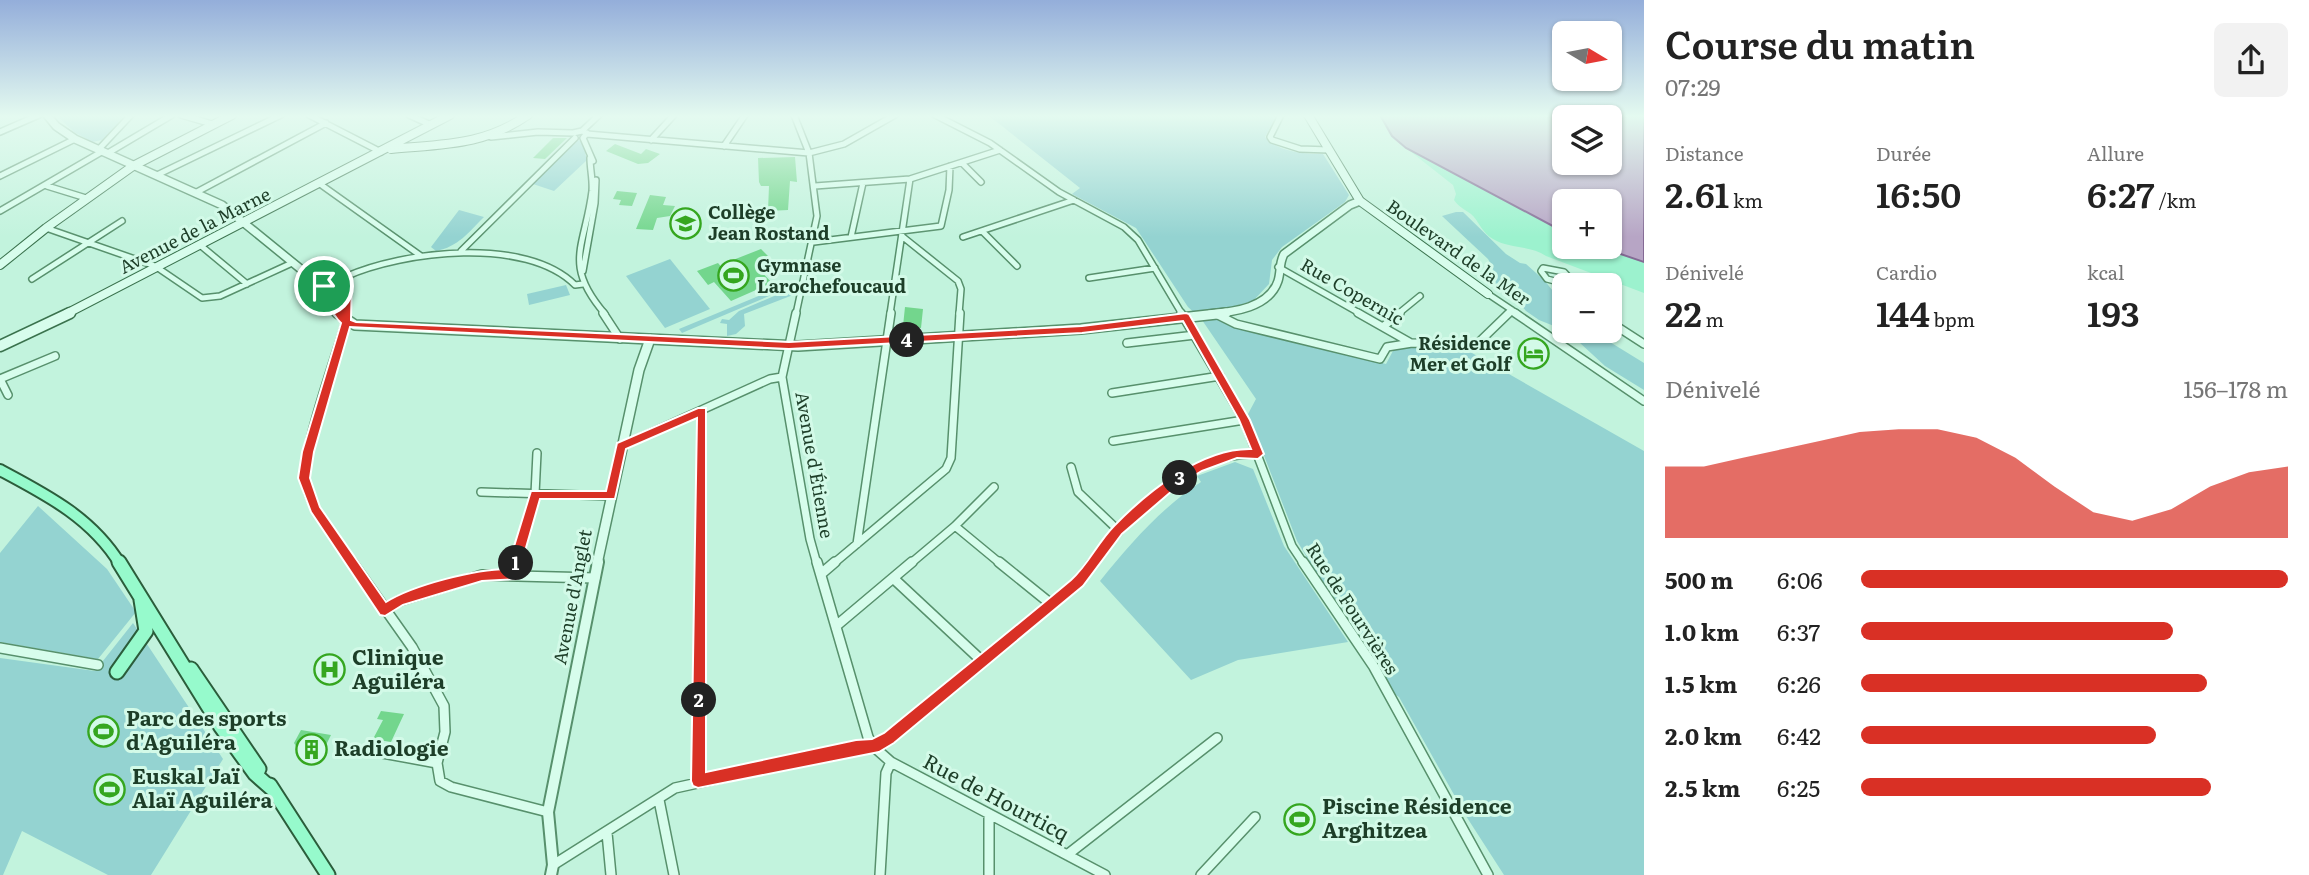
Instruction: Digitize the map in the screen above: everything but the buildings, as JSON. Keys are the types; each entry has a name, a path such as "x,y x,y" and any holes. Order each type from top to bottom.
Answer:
{"main road":[{"path":"0,265 86,198 152,156"},
{"name":"Avenue de la Marne","path":"0,346 158,269 374,156"},
{"name":"Boulevard de la Mer","path":"1333,156 1360,201 1488,294"},
{"path":"0,470 62,503 106,541 178,654 198,693 237,751 255,774 272,789 328,875"},
{"path":"117,672 146,631 138,591"}],"street":[{"path":"0,176 41,156"},
{"path":"0,211 95,156"},
{"path":"113,156 222,205 313,279 326,282 335,277 345,277 421,256 460,251 507,255 552,267 566,275 575,285 583,284"},
{"path":"156,175 196,156"},
{"path":"195,193 265,156"},
{"path":"460,251 554,156"},
{"path":"589,156 594,163 597,191 582,257 583,284 600,312 616,327 620,339"},
{"name":"Avenue d'Étienne","path":"810,156 817,216 814,242 782,377 810,539 868,737 874,747"},
{"path":"815,186 910,179 983,156"},
{"name":"Rue de Fourvières","path":"1009,156 1074,200 1132,233 1186,317 1244,420 1292,547 1374,667 1488,875"},
{"path":"962,163 981,182"},
{"path":"814,242 903,234 941,226 949,190 950,166"},
{"path":"857,544 910,179"},
{"path":"852,237 863,183"},
{"path":"320,184 421,256"},
{"path":"47,186 86,198"},
{"path":"964,237 1074,200"},
{"path":"330,291 337,314 346,322 360,326 789,346 1082,329 1232,312 1261,301 1278,280 1280,259 1291,247 1350,205 1360,201"},
{"path":"32,279 122,221"},
{"path":"46,228 158,269 202,298 220,296 292,263"},
{"path":"982,231 1017,266"},
{"path":"821,574 946,469 950,458 961,289 958,281 903,234"},
{"path":"201,246 247,284"},
{"name":"Rue Copernic","path":"1278,267 1412,343"},
{"path":"1089,278 1155,268"},
{"path":"1551,281 1544,276 1543,268 1565,273"},
{"path":"345,277 348,282 345,287 346,322 308,452 304,478 315,509 412,647 444,706 445,732 437,763 440,781 451,788 548,812"},
{"path":"326,282 325,289 330,291 345,287"},
{"name":"Boulevard de la Mer","path":"1488,294 1644,401"},
{"path":"1384,326 1420,296"},
{"path":"1216,313 1236,324 1380,359 1387,347 1412,343 1477,344 1512,310"},
{"path":"1622,330 1644,344"},
{"path":"1127,343 1195,335"},
{"name":"Avenue d'Anglet","path":"552,870 548,812 621,447 639,370 650,339"},
{"path":"8,395 0,379 55,356"},
{"path":"1112,393 1220,376"},
{"path":"621,447 770,379 782,377"},
{"path":"698,781 702,411"},
{"path":"1113,442 1244,420"},
{"path":"512,575 535,494 537,453"},
{"path":"552,870 675,788 856,747 874,747 889,738 1078,582 1118,530 1166,489 1198,467 1237,453 1258,454"},
{"path":"1071,467 1078,492 1118,530"},
{"path":"836,626 955,526 994,487"},
{"path":"481,492 611,496"},
{"path":"955,526 1051,604"},
{"path":"385,610 399,601 482,575 595,578"},
{"path":"893,578 982,661"},
{"path":"0,648 99,666"},
{"path":"1067,855 1217,738"},
{"name":"Rue de Hourticq","path":"874,747 891,762 1105,875"},
{"path":"366,750 437,763"},
{"path":"880,875 886,773 891,762"},
{"path":"659,800 674,875"},
{"path":"989,814 989,875"},
{"path":"1207,873 1255,817"},
{"path":"607,833 611,875"}],"shaded area":[{"path":"559,156 586,156 587,160 554,191 530,183"},
{"path":"1039,156 1324,156 1349,195 1345,202 1282,247 1272,260 1269,284 1253,301 1224,309 1234,325 1386,364 1394,349 1436,346 1472,353 1644,451 1644,875 1504,875 1466,816 1399,697 1390,691 1382,673 1383,668 1371,646 1319,577 1297,541 1248,414 1256,399 1202,320 1188,307 1136,228 1072,194 1080,188"},
{"path":"1421,156 1552,156 1552,175 1622,175 1622,156 1644,156 1644,262 1622,254 1622,189 1552,189 1552,226"},
{"path":"459,210 484,217 457,242 436,251 431,247"},
{"path":"1463,212 1506,254 1526,264 1545,281 1552,290 1552,325 1526,311 1509,291 1495,286 1493,268 1488,259 1442,216"},
{"path":"670,259 710,309 665,328 626,276"},
{"path":"792,282 795,285 682,333 679,329"},
{"path":"566,285 570,295 529,305 527,294"},
{"path":"788,290 793,295 744,314 745,326 736,334 727,336 727,324 720,323 722,319 729,320 739,311"},
{"path":"1580,343 1612,343 1644,363 1644,390 1605,366"},
{"path":"1235,462 1253,469 1284,546 1348,642 1238,660 1191,680 1100,581 1159,515 1201,482 1197,476"},
{"path":"38,506 107,569 136,612 98,659 0,642 0,553"},
{"name":"Parc des sports d'Aguiléra","path":"133,623 223,759 151,875 108,875 22,831 3,875 0,875 0,658 95,671"}],"sand":[{"path":"1416,156 1421,156 1552,226 1552,258 1493,239 1471,214 1454,200 1456,194 1453,185"},
{"path":"1622,254 1644,262 1644,293 1622,285 1622,273 1591,273 1554,259 1622,259"}],"place":[{"name":"Collège Jean Rostand","path":"685,223"},
{"name":"Gymnase Larochefoucaud","path":"734,276"},
{"name":"Résidence Mer et Golf","path":"1534,354"},
{"name":"Clinique Aguiléra","path":"329,670"},
{"name":"Parc des sports d'Aguiléra","path":"103,731"},
{"name":"Radiologie","path":"311,749"},
{"name":"Euskal Jaï Alaï Aguiléra","path":"109,789"},
{"name":"Piscine Résidence Arghitzea","path":"1299,819"}],"route":[{"path":"324,286 330,291 337,314 346,322 308,452 304,478 315,509 385,610 399,601 482,575 512,575 535,494 611,496 621,447 702,411 698,781 856,747 874,747 889,738 1078,582 1118,530 1176,480 1198,467 1237,453 1258,454 1244,420 1186,317 1082,329 789,346 355,325 346,322 347,278 332,278 324,286"}]}
